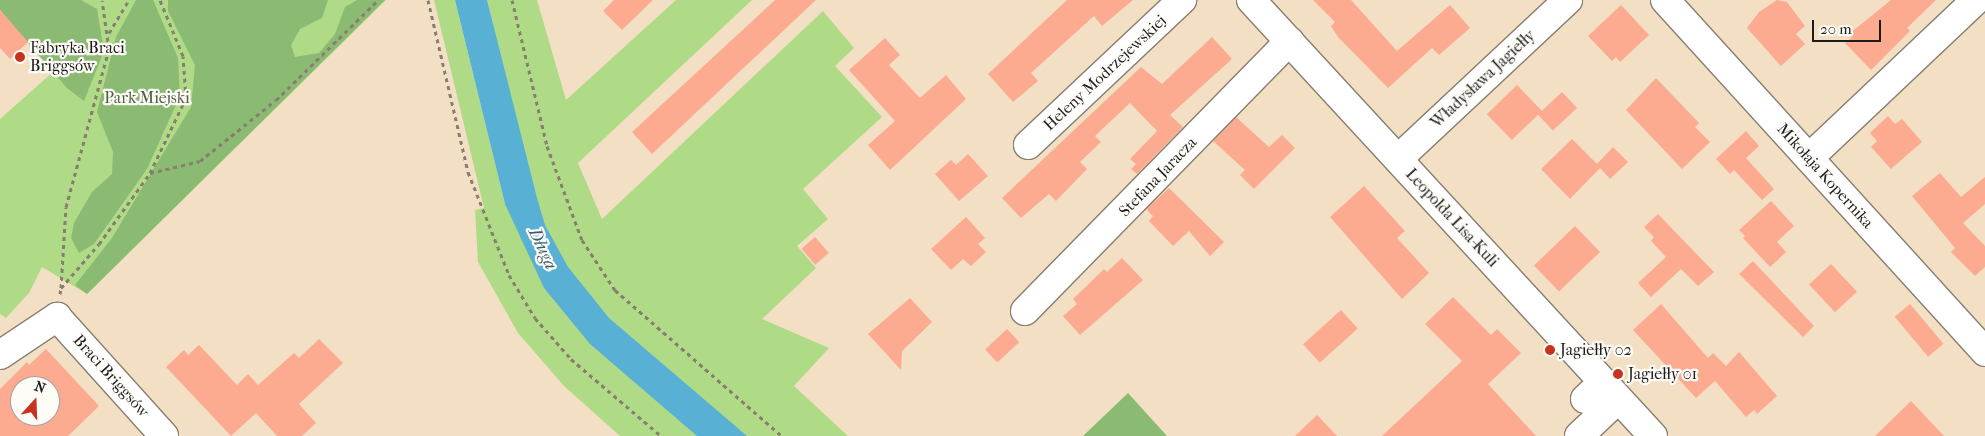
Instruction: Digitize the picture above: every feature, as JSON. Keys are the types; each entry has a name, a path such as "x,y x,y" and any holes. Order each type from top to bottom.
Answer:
{"street":[{"name":"Heleny Modrzejewskiej","path":"1028,146 1182,0"},
{"name":"Leopolda Lisa-Kuli","path":"1251,0 1398,159 1602,393 1653,436"},
{"name":"Władysława Jagiełły","path":"1398,159 1568,0"},
{"name":"Mikołaja Kopernika","path":"1665,0 1985,352"},
{"path":"1809,158 1976,0"},
{"name":"Stefana Jaracza","path":"1025,311 1289,41"},
{"path":"4,345 57,317"},
{"name":"Braci Briggsów","path":"57,317 164,436"},
{"path":"1579,436 1602,393"}],"path":[{"path":"57,317 61,288 66,207 109,49 109,33 102,0"},
{"path":"109,33 129,0"},
{"path":"61,288 99,244 150,173 186,98 187,76 183,56 160,0"},
{"path":"150,173 200,161 276,100 378,0"},
{"path":"428,0 468,172 479,207 509,275 535,318 564,352 661,436"},
{"path":"512,0 547,146 582,240 615,290 782,436"}],"green space":[{"name":"Park Miejski","path":"0,0 386,0 87,294 42,267 29,293 6,318 0,314 0,119 53,72 0,10"},
{"path":"0,0 81,0 97,9 104,51 84,101 67,88 0,10"},
{"path":"136,0 153,0 178,58 180,96 147,169 94,244 79,253 71,238 74,223 92,192 112,174 113,152 97,112 116,37"},
{"path":"168,0 328,0 322,18 300,29 291,45 295,57 319,53 335,34 345,7 357,0 385,0 87,294 75,285 112,238 191,107 195,65 168,11"},
{"path":"434,0 455,0 505,204 509,92 487,0 537,0 566,100 676,0 752,0 578,163 602,219 823,11 854,48 835,66 882,117 803,189 828,219 797,246 816,268 762,319 829,348 794,386 848,436 620,436 564,386 518,333 478,262 475,210 484,208"},
{"path":"1128,393 1167,436 1083,436"}],"water":[{"name":"Długa","path":"455,0 487,0 545,225 568,267 609,318 747,436 697,436 590,344 544,288 505,204"}],"building":[{"path":"614,0 653,0 622,30 603,11"},
{"path":"775,0 816,0 652,154 632,132"},
{"path":"1067,0 1133,0 1102,26 1094,16 1031,73 1038,81 1013,102 988,74"},
{"path":"1313,0 1351,0 1397,51 1450,5 1470,28 1439,55 1432,48 1388,88 1338,37 1331,26 1335,22"},
{"path":"1777,0 1787,2 1805,26 1796,34 1805,44 1781,66 1747,28 1759,12"},
{"path":"1891,0 1936,0 1907,28 1910,31 1871,70 1845,43 1852,37 1849,34"},
{"path":"1621,5 1649,35 1620,62 1616,57 1612,61 1588,36"},
{"path":"0,10 28,42 10,59 0,48"},
{"path":"1212,37 1232,59 1170,115 1183,127 1137,174 1131,169 1136,164 1130,159 1157,131 1130,103 1095,136 1101,142 1080,162 1087,169 1056,201 1049,194 1021,218 1002,198 1141,67 1162,84"},
{"path":"885,38 900,55 889,65 920,98 946,75 966,99 890,170 868,145 895,121 849,70"},
{"path":"1656,78 1699,123 1695,127 1710,142 1682,169 1626,110"},
{"path":"1517,85 1542,111 1512,140 1487,114"},
{"path":"1562,92 1577,108 1553,131 1538,115"},
{"path":"1888,116 1895,124 1902,119 1922,142 1891,169 1871,147 1877,141 1870,133"},
{"path":"1236,117 1269,147 1282,135 1295,148 1254,189 1240,175 1245,170 1213,141"},
{"path":"1746,131 1759,146 1746,158 1774,189 1762,200 1734,170 1730,174 1716,159"},
{"path":"1572,139 1597,164 1613,147 1628,162 1610,179 1600,168 1570,199 1541,169"},
{"path":"968,154 988,176 959,201 935,174 951,160 956,165"},
{"path":"1940,173 1961,197 1985,177 1985,204 1963,223 1985,246 1985,267 1975,276 1951,252 1955,248 1912,196"},
{"path":"1364,186 1405,231 1397,238 1429,273 1402,299 1330,217"},
{"path":"1169,188 1224,242 1210,256 1189,231 1173,246 1149,221 1153,216 1146,209"},
{"path":"1771,201 1794,226 1777,242 1786,252 1770,267 1743,238 1745,236 1739,230"},
{"path":"1658,214 1714,272 1698,286 1681,269 1651,297 1638,283 1666,257 1651,241 1654,237 1644,227"},
{"path":"966,217 985,238 978,244 986,252 971,266 963,259 951,270 931,249"},
{"path":"1575,226 1600,252 1559,291 1534,266"},
{"path":"815,237 829,253 815,265 801,249"},
{"path":"1122,258 1143,280 1080,335 1063,316 1077,304 1073,299 1104,269 1107,272"},
{"path":"1753,261 1814,326 1803,337 1739,274"},
{"path":"1831,264 1857,292 1835,312 1809,284"},
{"path":"1453,297 1491,335 1497,329 1521,353 1488,384 1536,436 1382,436 1462,361 1425,324"},
{"path":"910,298 932,322 902,351 901,370 868,334"},
{"path":"1661,304 1708,358 1713,353 1726,366 1739,352 1777,396 1757,414 1754,410 1746,417 1715,381 1696,398 1633,330"},
{"path":"1910,304 1943,344 1928,357 1895,317"},
{"path":"1341,310 1358,329 1320,363 1303,344"},
{"path":"1007,329 1019,342 997,363 985,349"},
{"path":"319,339 343,363 299,404 316,423 302,436 277,436 256,413 231,436 166,367 184,350 188,355 199,345 237,385 248,374 258,385 294,353 299,358"},
{"path":"46,349 99,406 68,436 0,436 0,389 10,379 10,426 60,426 60,376 13,376 27,362 29,365"},
{"path":"1911,401 1944,436 1875,436"},
{"path":"1317,415 1337,436 1295,436"}],"place":[{"name":"Fabryka Braci Briggsów","path":"20,57"},
{"name":"Jagiełły 02","path":"1550,350"},
{"name":"Jagiełły 01","path":"1618,374"}]}
